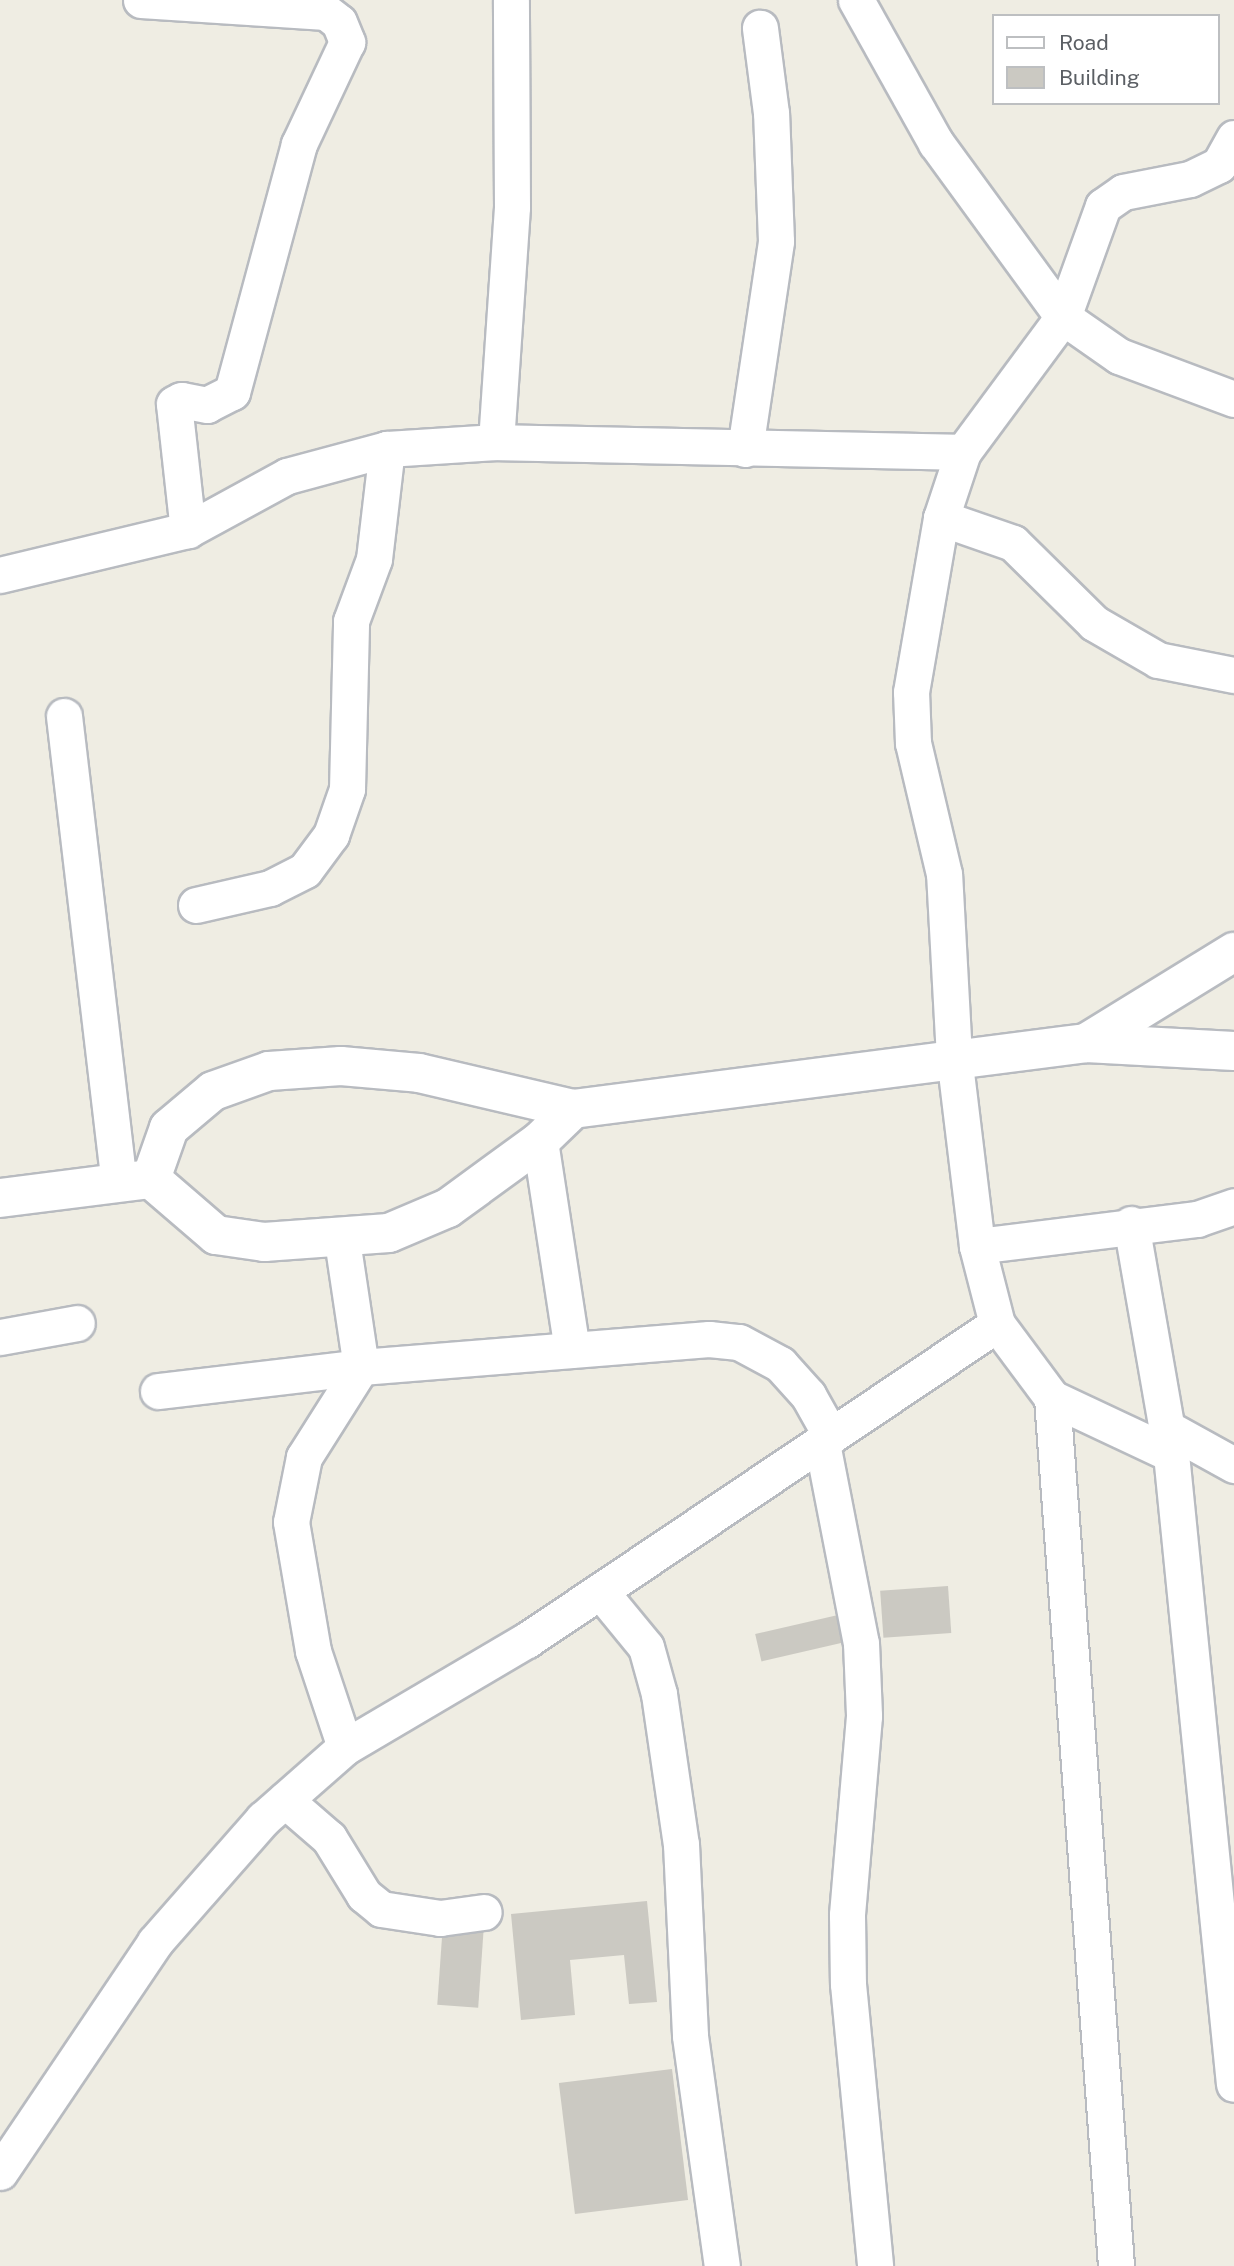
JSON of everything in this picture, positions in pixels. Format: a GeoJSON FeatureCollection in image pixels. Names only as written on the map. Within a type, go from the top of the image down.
{"type":"FeatureCollection","features":[{"type":"Feature","properties":{"kind":"street"},"geometry":{"type":"LineString","coordinates":[[141,0],[326,12],[339,22],[347,42],[299,144],[232,392],[207,405],[181,400],[174,404],[188,530]]}},
{"type":"Feature","properties":{"kind":"street"},"geometry":{"type":"LineString","coordinates":[[496,442],[512,207],[511,0]]}},
{"type":"Feature","properties":{"kind":"street"},"geometry":{"type":"LineString","coordinates":[[856,0],[936,143],[1063,317],[1119,356],[1234,399]]}},
{"type":"Feature","properties":{"kind":"street"},"geometry":{"type":"LineString","coordinates":[[745,449],[776,241],[771,113],[760,29]]}},
{"type":"Feature","properties":{"kind":"street"},"geometry":{"type":"LineString","coordinates":[[1115,2266],[1052,1398],[997,1324],[977,1246],[954,1056],[944,874],[913,743],[911,692],[941,518],[963,452],[1063,317],[1103,206],[1123,192],[1190,179],[1219,165],[1234,138]]}},
{"type":"Feature","properties":{"kind":"street"},"geometry":{"type":"LineString","coordinates":[[0,575],[188,530],[287,475],[387,449],[496,442],[963,452]]}},
{"type":"Feature","properties":{"kind":"street"},"geometry":{"type":"LineString","coordinates":[[196,905],[270,888],[305,870],[331,835],[347,789],[351,621],[374,559],[387,449]]}},
{"type":"Feature","properties":{"kind":"street"},"geometry":{"type":"LineString","coordinates":[[941,518],[1013,543],[1094,623],[1149,655],[1234,675]]}},
{"type":"Feature","properties":{"kind":"street"},"geometry":{"type":"LineString","coordinates":[[64,716],[135,1181]]}},
{"type":"Feature","properties":{"kind":"street"},"geometry":{"type":"LineString","coordinates":[[1086,1043],[1234,951]]}},
{"type":"Feature","properties":{"kind":"street"},"geometry":{"type":"LineString","coordinates":[[135,1181],[169,1128],[213,1091],[270,1071],[341,1066],[419,1073],[573,1109],[954,1056],[1086,1043],[1234,1051]]}},
{"type":"Feature","properties":{"kind":"street"},"geometry":{"type":"LineString","coordinates":[[0,1198],[135,1181],[216,1235],[264,1241],[342,1240],[389,1233],[448,1209],[540,1141],[573,1109]]}},
{"type":"Feature","properties":{"kind":"street"},"geometry":{"type":"LineString","coordinates":[[540,1141],[572,1350]]}},
{"type":"Feature","properties":{"kind":"street"},"geometry":{"type":"LineString","coordinates":[[977,1246],[1132,1224],[1197,1219],[1234,1206]]}},
{"type":"Feature","properties":{"kind":"street"},"geometry":{"type":"LineString","coordinates":[[1132,1224],[1169,1441],[1234,2084]]}},
{"type":"Feature","properties":{"kind":"street"},"geometry":{"type":"LineString","coordinates":[[342,1240],[361,1367],[304,1457],[291,1522],[313,1651],[345,1747]]}},
{"type":"Feature","properties":{"kind":"street"},"geometry":{"type":"LineString","coordinates":[[0,1336],[77,1323]]}},
{"type":"Feature","properties":{"kind":"street"},"geometry":{"type":"LineString","coordinates":[[0,2172],[155,1942],[285,1800],[345,1747],[600,1591],[997,1324]]}},
{"type":"Feature","properties":{"kind":"street"},"geometry":{"type":"LineString","coordinates":[[159,1391],[361,1367],[572,1350],[739,1342],[780,1364],[808,1395],[827,1439],[861,1643],[864,1716],[847,1915],[848,1984],[875,2266]]}},
{"type":"Feature","properties":{"kind":"street"},"geometry":{"type":"LineString","coordinates":[[1052,1398],[1234,1465]]}},
{"type":"Feature","properties":{"kind":"street"},"geometry":{"type":"LineString","coordinates":[[600,1591],[646,1647],[659,1694],[681,1844],[690,2036],[722,2266]]}},
{"type":"Feature","properties":{"kind":"street"},"geometry":{"type":"LineString","coordinates":[[285,1800],[329,1838],[364,1895],[380,1909],[440,1918],[484,1912]]}},
{"type":"Feature","properties":{"kind":"building"},"geometry":{"type":"Polygon","coordinates":[[[948,1586],[951,1633],[883,1638],[880,1591],[948,1586]]]}},
{"type":"Feature","properties":{"kind":"building"},"geometry":{"type":"Polygon","coordinates":[[[838,1615],[844,1642],[761,1661],[755,1634],[838,1615]]]}},
{"type":"Feature","properties":{"kind":"building"},"geometry":{"type":"Polygon","coordinates":[[[647,1901],[657,2002],[629,2004],[624,1955],[570,1960],[575,2015],[521,2020],[511,1914],[647,1901]]]}},
{"type":"Feature","properties":{"kind":"building"},"geometry":{"type":"Polygon","coordinates":[[[443,1923],[484,1926],[478,2008],[437,2005],[443,1923]]]}},
{"type":"Feature","properties":{"kind":"building"},"geometry":{"type":"Polygon","coordinates":[[[672,2069],[688,2200],[575,2214],[559,2083],[672,2069]]]}}]}
